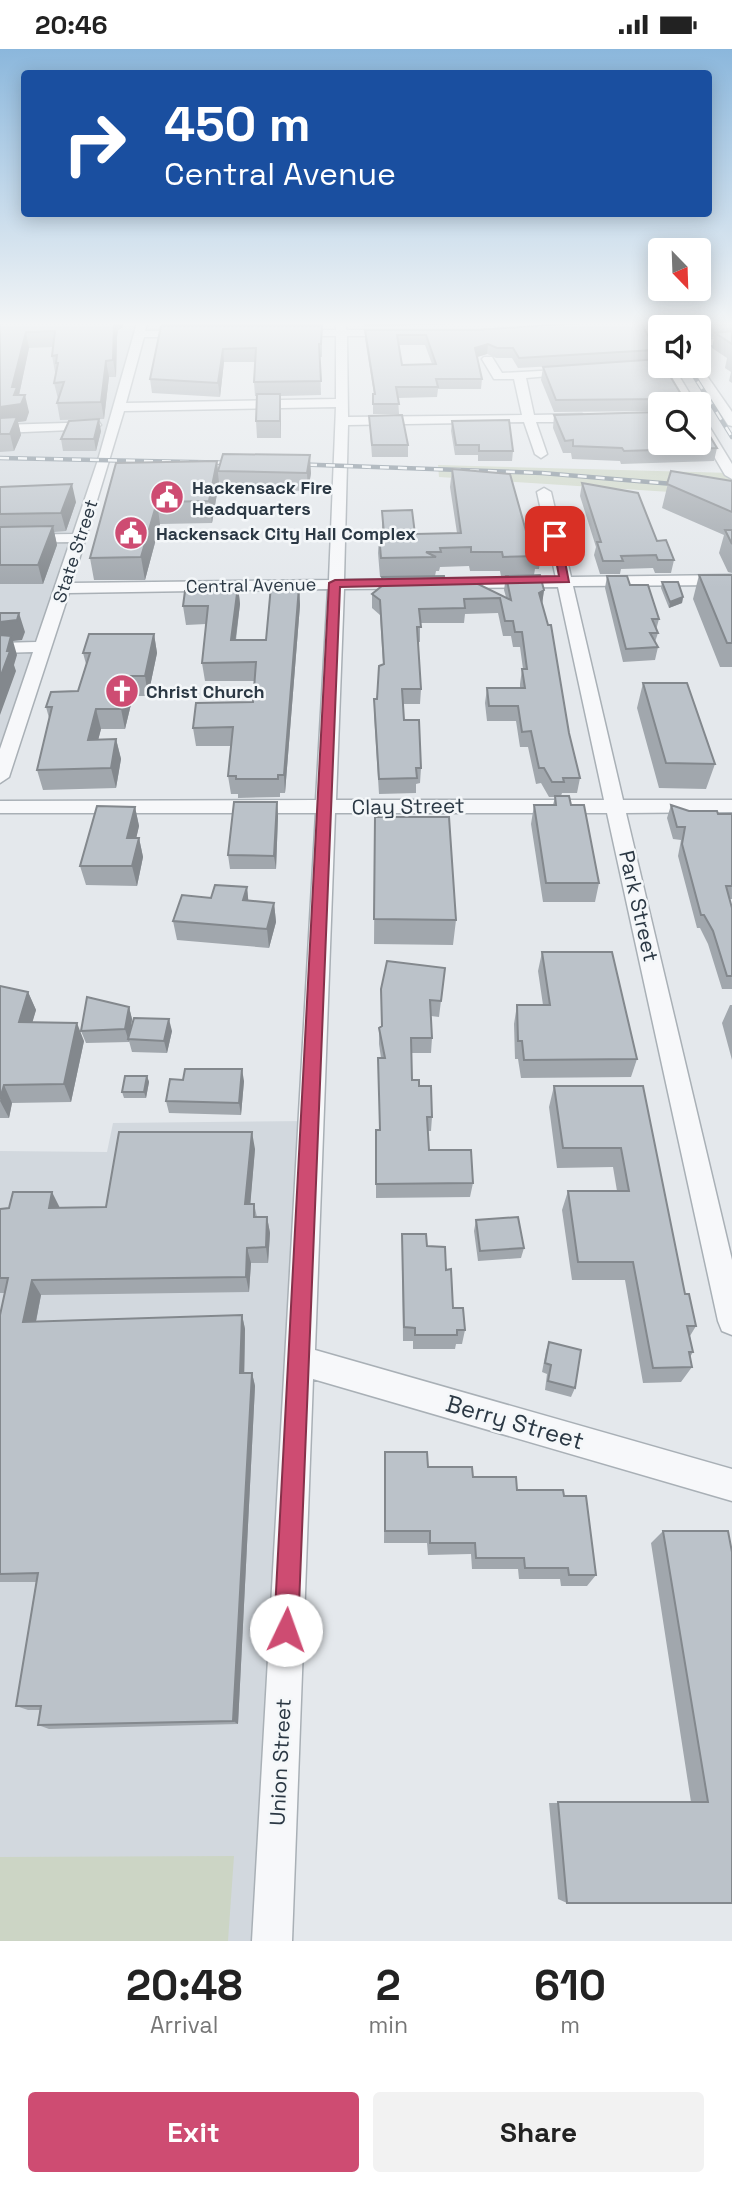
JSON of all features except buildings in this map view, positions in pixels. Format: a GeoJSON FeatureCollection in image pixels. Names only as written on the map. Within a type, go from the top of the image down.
{"type":"FeatureCollection","features":[{"type":"Feature","properties":{"kind":"street","name":"State Street"},"geometry":{"type":"LineString","coordinates":[[0,777],[80,538],[119,411]]}},
{"type":"Feature","properties":{"kind":"street"},"geometry":{"type":"LineString","coordinates":[[310,411],[529,419],[594,418]]}},
{"type":"Feature","properties":{"kind":"street"},"geometry":{"type":"LineString","coordinates":[[527,411],[541,454]]}},
{"type":"Feature","properties":{"kind":"street","name":"Union Street"},"geometry":{"type":"LineString","coordinates":[[272,1941],[342,465],[341,412]]}},
{"type":"Feature","properties":{"kind":"street"},"geometry":{"type":"LineString","coordinates":[[0,429],[115,424]]}},
{"type":"Feature","properties":{"kind":"street"},"geometry":{"type":"LineString","coordinates":[[711,440],[732,475]]}},
{"type":"Feature","properties":{"kind":"street","name":"Park Street"},"geometry":{"type":"LineString","coordinates":[[544,492],[732,1321]]}},
{"type":"Feature","properties":{"kind":"street"},"geometry":{"type":"LineString","coordinates":[[0,539],[80,538]]}},
{"type":"Feature","properties":{"kind":"street","name":"Central Avenue"},"geometry":{"type":"LineString","coordinates":[[63,588],[565,579],[732,580]]}},
{"type":"Feature","properties":{"kind":"street"},"geometry":{"type":"LineString","coordinates":[[0,648],[44,647]]}},
{"type":"Feature","properties":{"kind":"street","name":"Clay Street"},"geometry":{"type":"LineString","coordinates":[[0,807],[732,806]]}},
{"type":"Feature","properties":{"kind":"street","name":"Berry Street"},"geometry":{"type":"LineString","coordinates":[[299,1360],[732,1485]]}},
{"type":"Feature","properties":{"kind":"shaded area"},"geometry":{"type":"Polygon","coordinates":[[[0,411],[114,411],[0,777],[0,411]]]}},
{"type":"Feature","properties":{"kind":"shaded area"},"geometry":{"type":"Polygon","coordinates":[[[310,1121],[272,1941],[0,1941],[0,1151],[107,1152],[113,1123],[310,1121]]]}},
{"type":"Feature","properties":{"kind":"green space"},"geometry":{"type":"Polygon","coordinates":[[[438,465],[732,473],[732,496],[439,477],[438,465]]]}},
{"type":"Feature","properties":{"kind":"green space"},"geometry":{"type":"Polygon","coordinates":[[[234,1856],[228,1941],[0,1941],[0,1857],[234,1856]]]}},
{"type":"Feature","properties":{"kind":"railway"},"geometry":{"type":"LineString","coordinates":[[716,411],[732,437]]}},
{"type":"Feature","properties":{"kind":"railway"},"geometry":{"type":"LineString","coordinates":[[0,458],[241,463]]}},
{"type":"Feature","properties":{"kind":"railway"},"geometry":{"type":"LineString","coordinates":[[290,464],[542,473],[685,485]]}},
{"type":"Feature","properties":{"kind":"place","name":"Hackensack Fire Headquarters"},"geometry":{"type":"Point","coordinates":[167,497]}},
{"type":"Feature","properties":{"kind":"place","name":"Hackensack City Hall Complex"},"geometry":{"type":"Point","coordinates":[131,533]}},
{"type":"Feature","properties":{"kind":"place","name":"Christ Church"},"geometry":{"type":"Point","coordinates":[122,691]}},
{"type":"Feature","properties":{"kind":"route"},"geometry":{"type":"LineString","coordinates":[[286,1630],[335,583],[565,579],[555,536]]}}]}
